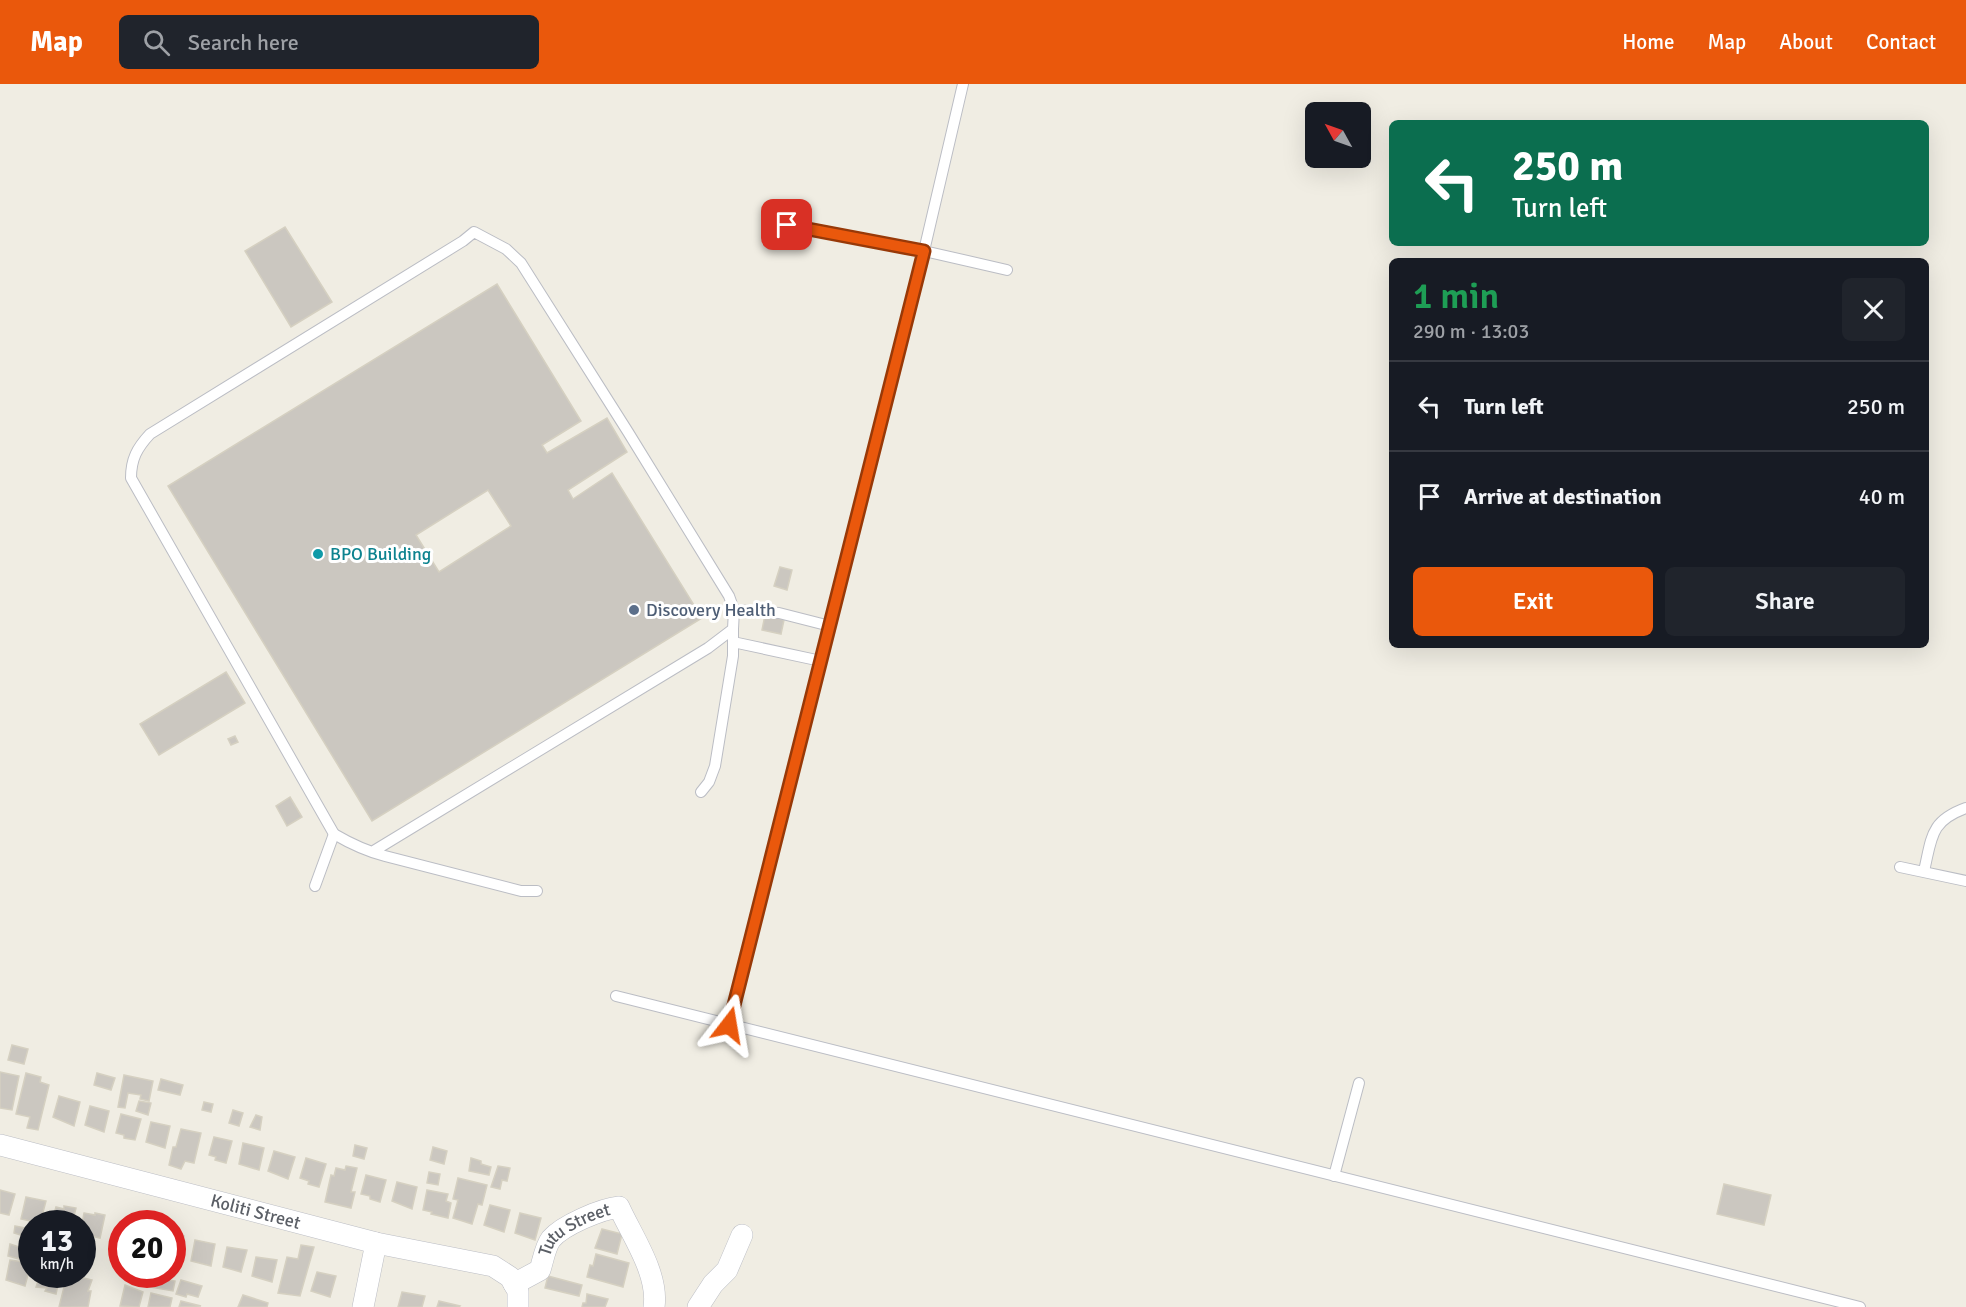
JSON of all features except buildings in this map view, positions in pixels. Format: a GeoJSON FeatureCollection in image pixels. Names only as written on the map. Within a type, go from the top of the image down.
{"type":"FeatureCollection","features":[{"type":"Feature","properties":{"kind":"street","name":"Koliti Street"},"geometry":{"type":"LineString","coordinates":[[0,1145],[376,1243],[493,1266],[512,1280]]}},
{"type":"Feature","properties":{"kind":"street","name":"Tutu Street"},"geometry":{"type":"LineString","coordinates":[[512,1280],[540,1270],[549,1241],[557,1233],[608,1208],[619,1207],[654,1286],[654,1307]]}},
{"type":"Feature","properties":{"kind":"street"},"geometry":{"type":"LineString","coordinates":[[698,1307],[713,1284],[727,1269],[742,1235]]}},
{"type":"Feature","properties":{"kind":"street"},"geometry":{"type":"LineString","coordinates":[[363,1307],[376,1243]]}},
{"type":"Feature","properties":{"kind":"street"},"geometry":{"type":"LineString","coordinates":[[512,1280],[518,1291],[518,1307]]}},
{"type":"Feature","properties":{"kind":"lane"},"geometry":{"type":"LineString","coordinates":[[729,1025],[924,251],[963,84]]}},
{"type":"Feature","properties":{"kind":"lane"},"geometry":{"type":"LineString","coordinates":[[787,225],[924,251],[1007,270]]}},
{"type":"Feature","properties":{"kind":"lane"},"geometry":{"type":"LineString","coordinates":[[537,891],[520,891],[372,852],[334,834],[131,478],[131,465],[138,447],[150,434],[463,241],[474,232],[506,249],[521,263],[729,596],[734,610],[733,642],[715,766],[709,782],[701,792]]}},
{"type":"Feature","properties":{"kind":"lane"},"geometry":{"type":"LineString","coordinates":[[734,610],[779,614],[830,626]]}},
{"type":"Feature","properties":{"kind":"lane"},"geometry":{"type":"LineString","coordinates":[[372,852],[708,648],[733,629]]}},
{"type":"Feature","properties":{"kind":"lane"},"geometry":{"type":"LineString","coordinates":[[733,642],[821,661]]}},
{"type":"Feature","properties":{"kind":"lane"},"geometry":{"type":"LineString","coordinates":[[1924,871],[1934,831],[1947,815],[1966,808]]}},
{"type":"Feature","properties":{"kind":"lane"},"geometry":{"type":"LineString","coordinates":[[315,886],[334,834]]}},
{"type":"Feature","properties":{"kind":"lane"},"geometry":{"type":"LineString","coordinates":[[1900,867],[1966,881]]}},
{"type":"Feature","properties":{"kind":"lane"},"geometry":{"type":"LineString","coordinates":[[616,996],[1860,1307]]}},
{"type":"Feature","properties":{"kind":"lane"},"geometry":{"type":"LineString","coordinates":[[1334,1176],[1359,1083]]}},
{"type":"Feature","properties":{"kind":"place","name":"BPO Building"},"geometry":{"type":"Point","coordinates":[318,554]}},
{"type":"Feature","properties":{"kind":"place","name":"Discovery Health"},"geometry":{"type":"Point","coordinates":[634,610]}},
{"type":"Feature","properties":{"kind":"route"},"geometry":{"type":"LineString","coordinates":[[729,1025],[924,251],[787,225]]}}]}
